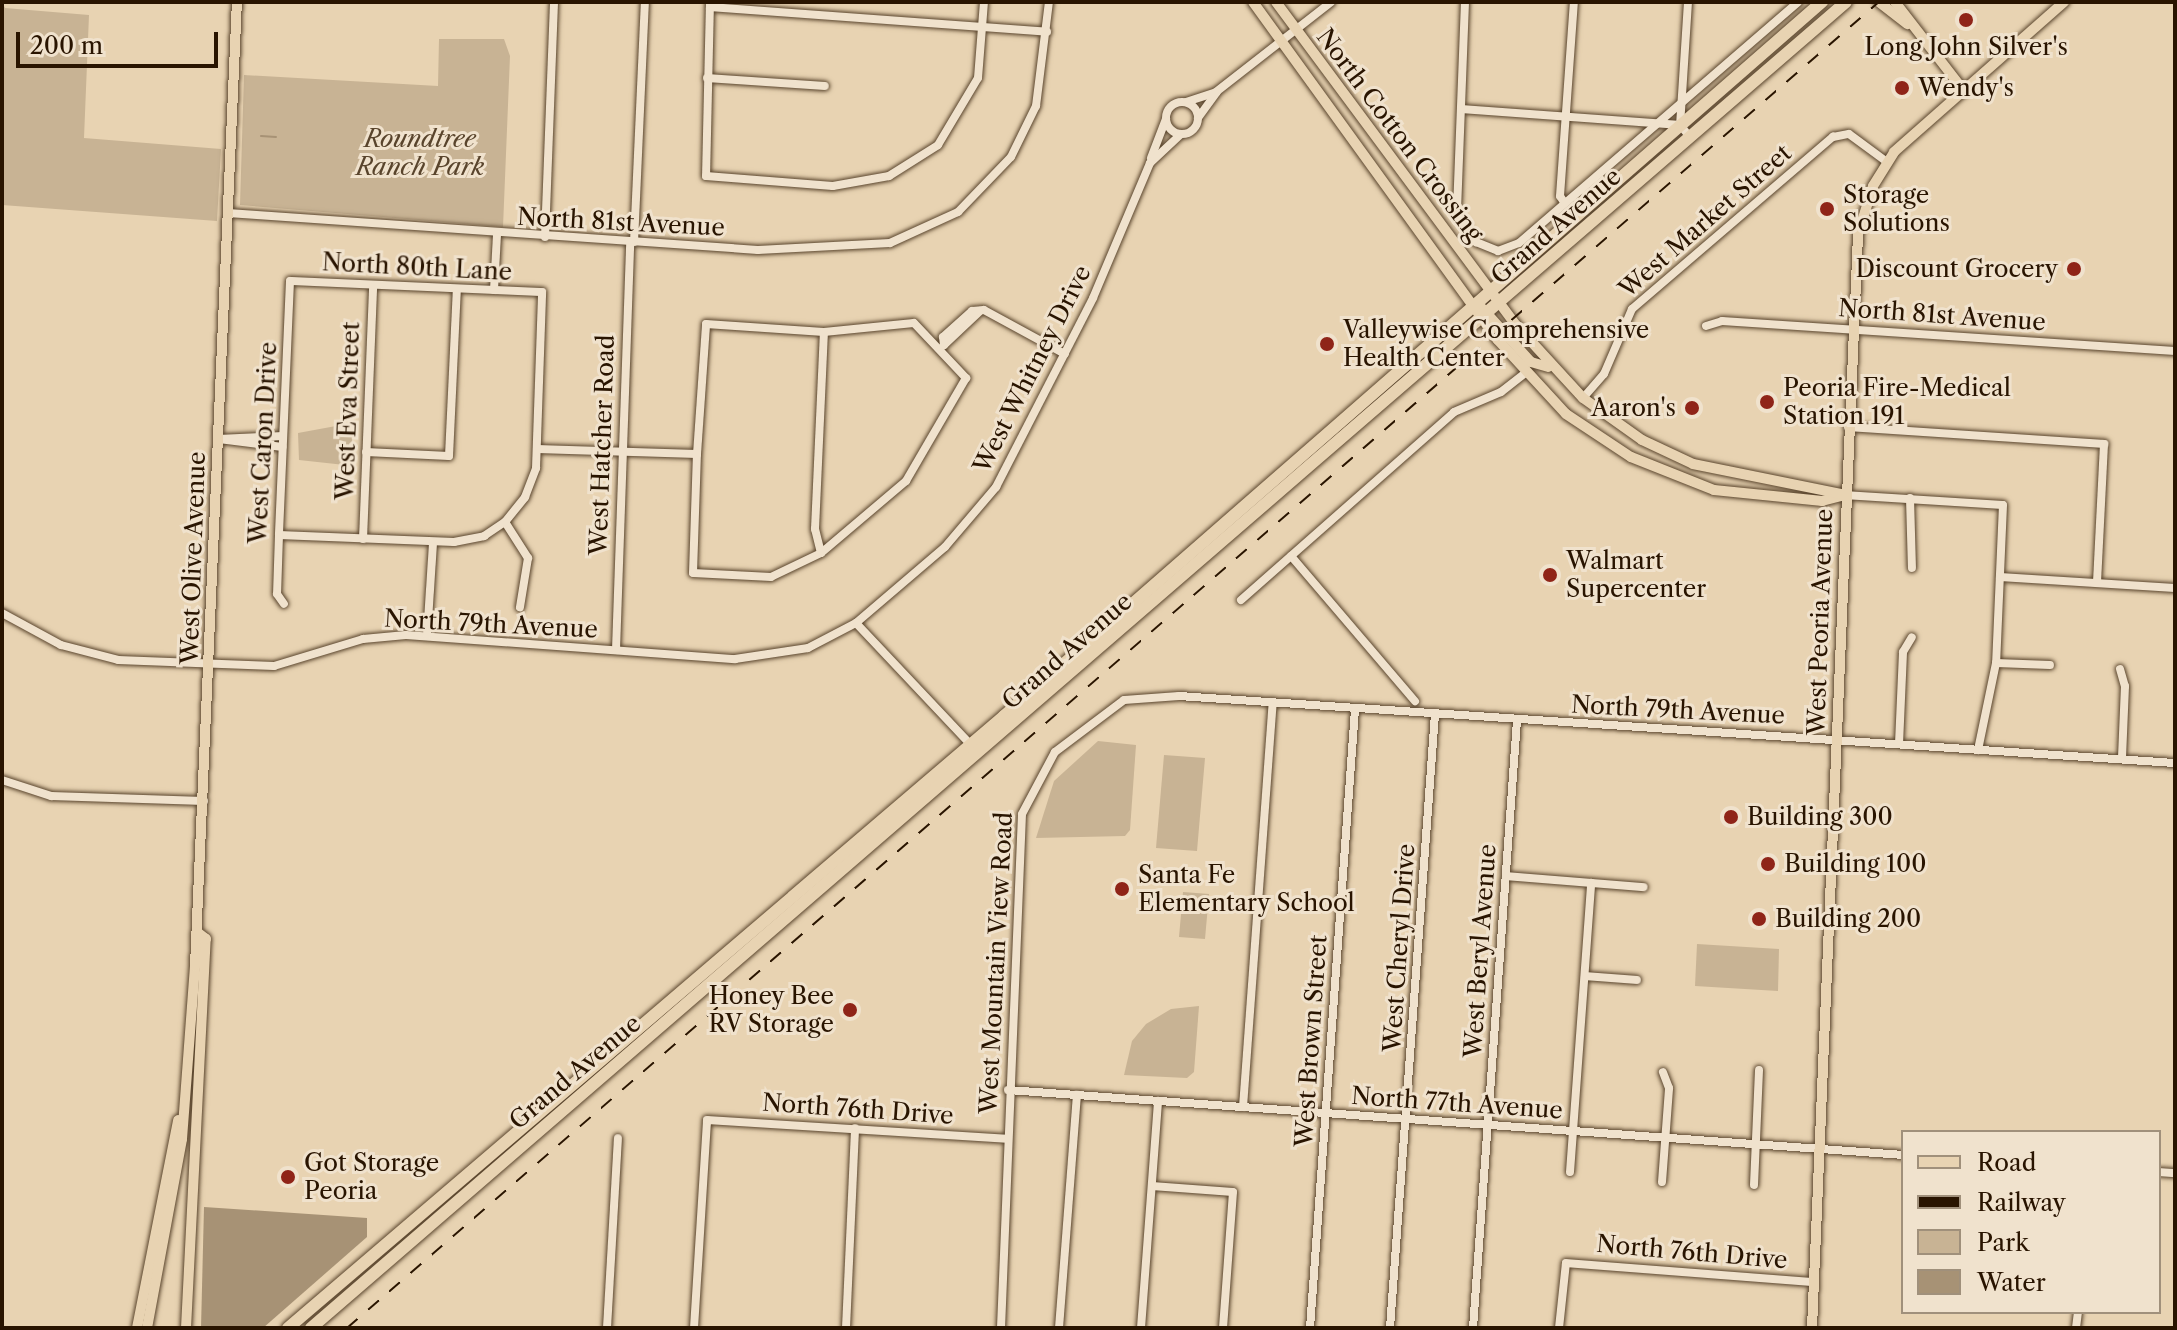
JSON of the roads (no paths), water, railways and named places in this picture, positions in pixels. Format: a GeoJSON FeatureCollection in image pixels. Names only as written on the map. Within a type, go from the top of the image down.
{"type":"FeatureCollection","features":[{"type":"Feature","properties":{"kind":"highway","name":"Grand Avenue"},"geometry":{"type":"LineString","coordinates":[[288,1328],[970,744],[1471,303],[1822,2]]}},
{"type":"Feature","properties":{"kind":"highway","name":"Grand Avenue"},"geometry":{"type":"LineString","coordinates":[[311,1328],[1846,2]]}},
{"type":"Feature","properties":{"kind":"highway"},"geometry":{"type":"LineString","coordinates":[[620,1043],[629,1055]]}},
{"type":"Feature","properties":{"kind":"main road","name":"West Olive Avenue"},"geometry":{"type":"LineString","coordinates":[[200,966],[206,939],[197,932],[237,2]]}},
{"type":"Feature","properties":{"kind":"main road","name":"North Cotton Crossing"},"geometry":{"type":"LineString","coordinates":[[1253,2],[1471,303],[1491,311],[1583,398],[1642,440],[1707,469],[1844,495]]}},
{"type":"Feature","properties":{"kind":"main road","name":"North Cotton Crossing"},"geometry":{"type":"LineString","coordinates":[[1276,2],[1490,288],[1491,311],[1525,373],[1576,422],[1631,457],[1728,492],[1822,501],[1844,495]]}},
{"type":"Feature","properties":{"kind":"main road"},"geometry":{"type":"LineString","coordinates":[[1879,2],[1907,24],[1964,91]]}},
{"type":"Feature","properties":{"kind":"main road"},"geometry":{"type":"LineString","coordinates":[[1895,2],[1907,24]]}},
{"type":"Feature","properties":{"kind":"main road","name":"West Peoria Avenue"},"geometry":{"type":"LineString","coordinates":[[1812,1328],[1844,495],[1858,234],[1887,162],[2064,2]]}},
{"type":"Feature","properties":{"kind":"main road"},"geometry":{"type":"LineString","coordinates":[[1631,457],[1642,440]]}},
{"type":"Feature","properties":{"kind":"main road"},"geometry":{"type":"LineString","coordinates":[[147,1328],[169,1222],[200,966]]}},
{"type":"Feature","properties":{"kind":"main road"},"geometry":{"type":"LineString","coordinates":[[186,1328],[200,966]]}},
{"type":"Feature","properties":{"kind":"main road"},"geometry":{"type":"LineString","coordinates":[[137,1328],[181,1115]]}},
{"type":"Feature","properties":{"kind":"street"},"geometry":{"type":"LineString","coordinates":[[545,237],[554,2]]}},
{"type":"Feature","properties":{"kind":"street","name":"West Hatcher Road"},"geometry":{"type":"LineString","coordinates":[[616,650],[622,452],[645,2]]}},
{"type":"Feature","properties":{"kind":"street"},"geometry":{"type":"LineString","coordinates":[[984,2],[982,28],[978,78],[950,131],[914,163],[853,186],[706,176],[710,5],[982,28],[1047,32],[1049,2]]}},
{"type":"Feature","properties":{"kind":"street","name":"West Whitney Drive"},"geometry":{"type":"LineString","coordinates":[[1150,163],[1181,134],[1194,128],[1216,92],[1331,2]]}},
{"type":"Feature","properties":{"kind":"street"},"geometry":{"type":"LineString","coordinates":[[1465,2],[1457,214],[1480,246],[1503,251],[1680,105],[1798,2]]}},
{"type":"Feature","properties":{"kind":"street"},"geometry":{"type":"LineString","coordinates":[[1564,202],[1574,2]]}},
{"type":"Feature","properties":{"kind":"street"},"geometry":{"type":"LineString","coordinates":[[1688,2],[1680,125],[1690,137]]}},
{"type":"Feature","properties":{"kind":"street","name":"North 81st Avenue"},"geometry":{"type":"LineString","coordinates":[[228,213],[758,250],[872,248],[940,223],[992,180],[1020,143],[1036,106],[1047,32]]}},
{"type":"Feature","properties":{"kind":"street"},"geometry":{"type":"LineString","coordinates":[[707,78],[825,86]]}},
{"type":"Feature","properties":{"kind":"street","name":"West Whitney Drive"},"geometry":{"type":"LineString","coordinates":[[799,651],[856,623],[979,510],[1008,467],[1065,354],[1150,163],[1171,105],[1216,92]]}},
{"type":"Feature","properties":{"kind":"street"},"geometry":{"type":"LineString","coordinates":[[1186,102],[1198,118]]}},
{"type":"Feature","properties":{"kind":"street"},"geometry":{"type":"LineString","coordinates":[[1461,109],[1680,125]]}},
{"type":"Feature","properties":{"kind":"street"},"geometry":{"type":"LineString","coordinates":[[1166,119],[1181,134]]}},
{"type":"Feature","properties":{"kind":"street","name":"West Market Street"},"geometry":{"type":"LineString","coordinates":[[1583,398],[1604,374],[1632,309],[1833,137],[1849,134],[1887,162]]}},
{"type":"Feature","properties":{"kind":"street"},"geometry":{"type":"LineString","coordinates":[[494,290],[497,234]]}},
{"type":"Feature","properties":{"kind":"street","name":"North 80th Lane"},"geometry":{"type":"LineString","coordinates":[[290,281],[542,292],[537,449]]}},
{"type":"Feature","properties":{"kind":"street","name":"West Caron Drive"},"geometry":{"type":"LineString","coordinates":[[284,604],[277,594],[290,281]]}},
{"type":"Feature","properties":{"kind":"street","name":"West Eva Street"},"geometry":{"type":"LineString","coordinates":[[363,539],[373,285]]}},
{"type":"Feature","properties":{"kind":"street"},"geometry":{"type":"LineString","coordinates":[[366,452],[449,456],[457,289]]}},
{"type":"Feature","properties":{"kind":"street"},"geometry":{"type":"LineString","coordinates":[[942,347],[959,322],[980,311],[1065,354]]}},
{"type":"Feature","properties":{"kind":"street","name":"North 81st Avenue"},"geometry":{"type":"LineString","coordinates":[[1706,326],[1722,321],[2175,351]]}},
{"type":"Feature","properties":{"kind":"street"},"geometry":{"type":"LineString","coordinates":[[914,323],[942,347],[966,378],[935,442],[906,481],[821,553],[771,577],[693,573],[706,324],[824,332],[914,323]]}},
{"type":"Feature","properties":{"kind":"street"},"geometry":{"type":"LineString","coordinates":[[821,553],[815,529],[824,332]]}},
{"type":"Feature","properties":{"kind":"street"},"geometry":{"type":"LineString","coordinates":[[1241,600],[1454,412],[1501,392],[1525,373]]}},
{"type":"Feature","properties":{"kind":"street"},"geometry":{"type":"LineString","coordinates":[[1848,427],[2104,444],[2097,583]]}},
{"type":"Feature","properties":{"kind":"street"},"geometry":{"type":"LineString","coordinates":[[218,439],[283,436]]}},
{"type":"Feature","properties":{"kind":"street"},"geometry":{"type":"LineString","coordinates":[[218,439],[283,447]]}},
{"type":"Feature","properties":{"kind":"street"},"geometry":{"type":"LineString","coordinates":[[279,535],[433,542],[477,538],[505,522],[531,485],[537,449],[697,454]]}},
{"type":"Feature","properties":{"kind":"street"},"geometry":{"type":"LineString","coordinates":[[1844,495],[2003,505],[1996,663],[1978,750]]}},
{"type":"Feature","properties":{"kind":"street"},"geometry":{"type":"LineString","coordinates":[[1910,498],[1912,568]]}},
{"type":"Feature","properties":{"kind":"street"},"geometry":{"type":"LineString","coordinates":[[505,522],[528,558],[520,607]]}},
{"type":"Feature","properties":{"kind":"street"},"geometry":{"type":"LineString","coordinates":[[427,636],[433,542]]}},
{"type":"Feature","properties":{"kind":"street"},"geometry":{"type":"LineString","coordinates":[[1291,556],[1415,701]]}},
{"type":"Feature","properties":{"kind":"street"},"geometry":{"type":"LineString","coordinates":[[2000,577],[2175,588]]}},
{"type":"Feature","properties":{"kind":"street","name":"North 79th Avenue"},"geometry":{"type":"LineString","coordinates":[[2,613],[87,655],[209,664],[274,666],[363,639],[427,636],[735,659],[799,651]]}},
{"type":"Feature","properties":{"kind":"street"},"geometry":{"type":"LineString","coordinates":[[856,623],[970,744]]}},
{"type":"Feature","properties":{"kind":"street"},"geometry":{"type":"LineString","coordinates":[[1899,744],[1903,652],[1912,637]]}},
{"type":"Feature","properties":{"kind":"street"},"geometry":{"type":"LineString","coordinates":[[1996,663],[2050,665]]}},
{"type":"Feature","properties":{"kind":"street"},"geometry":{"type":"LineString","coordinates":[[2120,669],[2122,759]]}},
{"type":"Feature","properties":{"kind":"street","name":"West Mountain View Road"},"geometry":{"type":"LineString","coordinates":[[1001,1328],[1019,834],[1029,792],[1055,752],[1112,706],[1136,696],[1179,696]]}},
{"type":"Feature","properties":{"kind":"street","name":"North 79th Avenue"},"geometry":{"type":"LineString","coordinates":[[1179,696],[2175,763]]}},
{"type":"Feature","properties":{"kind":"street"},"geometry":{"type":"LineString","coordinates":[[1243,1107],[1273,702]]}},
{"type":"Feature","properties":{"kind":"street","name":"West Brown Street"},"geometry":{"type":"LineString","coordinates":[[1310,1328],[1355,709]]}},
{"type":"Feature","properties":{"kind":"street","name":"West Cheryl Drive"},"geometry":{"type":"LineString","coordinates":[[1390,1328],[1435,714]]}},
{"type":"Feature","properties":{"kind":"street","name":"West Beryl Avenue"},"geometry":{"type":"LineString","coordinates":[[1473,1328],[1517,720]]}},
{"type":"Feature","properties":{"kind":"street"},"geometry":{"type":"LineString","coordinates":[[2,780],[51,796],[204,801]]}},
{"type":"Feature","properties":{"kind":"street"},"geometry":{"type":"LineString","coordinates":[[1506,876],[1644,887]]}},
{"type":"Feature","properties":{"kind":"street"},"geometry":{"type":"LineString","coordinates":[[1570,1172],[1591,883]]}},
{"type":"Feature","properties":{"kind":"street"},"geometry":{"type":"LineString","coordinates":[[1585,976],[1637,980]]}},
{"type":"Feature","properties":{"kind":"street"},"geometry":{"type":"LineString","coordinates":[[1754,1185],[1759,1070]]}},
{"type":"Feature","properties":{"kind":"street"},"geometry":{"type":"LineString","coordinates":[[1662,1182],[1665,1138],[1663,1072]]}},
{"type":"Feature","properties":{"kind":"street","name":"North 77th Avenue"},"geometry":{"type":"LineString","coordinates":[[1008,1090],[1901,1155]]}},
{"type":"Feature","properties":{"kind":"street"},"geometry":{"type":"LineString","coordinates":[[1059,1328],[1077,1095]]}},
{"type":"Feature","properties":{"kind":"street"},"geometry":{"type":"LineString","coordinates":[[1141,1328],[1158,1101]]}},
{"type":"Feature","properties":{"kind":"street","name":"North 76th Drive"},"geometry":{"type":"LineString","coordinates":[[694,1328],[707,1120],[1006,1139]]}},
{"type":"Feature","properties":{"kind":"street"},"geometry":{"type":"LineString","coordinates":[[846,1328],[855,1128]]}},
{"type":"Feature","properties":{"kind":"street"},"geometry":{"type":"LineString","coordinates":[[607,1328],[618,1138]]}},
{"type":"Feature","properties":{"kind":"street"},"geometry":{"type":"LineString","coordinates":[[1152,1186],[1233,1192],[1223,1328]]}},
{"type":"Feature","properties":{"kind":"street","name":"North 76th Drive"},"geometry":{"type":"LineString","coordinates":[[1559,1328],[1566,1263],[1814,1282]]}},
{"type":"Feature","properties":{"kind":"water"},"geometry":{"type":"Polygon","coordinates":[[[204,1207],[367,1218],[367,1237],[263,1328],[201,1328],[204,1207]]]}},
{"type":"Feature","properties":{"kind":"waterway"},"geometry":{"type":"LineString","coordinates":[[261,136],[276,137]]}},
{"type":"Feature","properties":{"kind":"railway"},"geometry":{"type":"LineString","coordinates":[[347,1328],[1879,2]]}},
{"type":"Feature","properties":{"kind":"place","name":"Long John Silver's"},"geometry":{"type":"Point","coordinates":[1966,20]}},
{"type":"Feature","properties":{"kind":"place","name":"Wendy's"},"geometry":{"type":"Point","coordinates":[1902,88]}},
{"type":"Feature","properties":{"kind":"place","name":"Storage Solutions"},"geometry":{"type":"Point","coordinates":[1827,209]}},
{"type":"Feature","properties":{"kind":"place","name":"Discount Grocery"},"geometry":{"type":"Point","coordinates":[2074,269]}},
{"type":"Feature","properties":{"kind":"place","name":"Valleywise Comprehensive Health Center"},"geometry":{"type":"Point","coordinates":[1327,344]}},
{"type":"Feature","properties":{"kind":"place","name":"Peoria Fire-Medical Station 191"},"geometry":{"type":"Point","coordinates":[1767,402]}},
{"type":"Feature","properties":{"kind":"place","name":"Aaron's"},"geometry":{"type":"Point","coordinates":[1692,408]}},
{"type":"Feature","properties":{"kind":"place","name":"Walmart Supercenter"},"geometry":{"type":"Point","coordinates":[1550,575]}},
{"type":"Feature","properties":{"kind":"place","name":"Building 300"},"geometry":{"type":"Point","coordinates":[1731,817]}},
{"type":"Feature","properties":{"kind":"place","name":"Building 100"},"geometry":{"type":"Point","coordinates":[1768,864]}},
{"type":"Feature","properties":{"kind":"place","name":"Santa Fe Elementary School"},"geometry":{"type":"Point","coordinates":[1122,889]}},
{"type":"Feature","properties":{"kind":"place","name":"Building 200"},"geometry":{"type":"Point","coordinates":[1759,919]}},
{"type":"Feature","properties":{"kind":"place","name":"Honey Bee RV Storage"},"geometry":{"type":"Point","coordinates":[850,1010]}},
{"type":"Feature","properties":{"kind":"place","name":"Got Storage Peoria"},"geometry":{"type":"Point","coordinates":[288,1177]}},
{"type":"Feature","properties":{"kind":"park label","name":"Roundtree Ranch Park"},"geometry":{"type":"Point","coordinates":[420,153]}}]}
